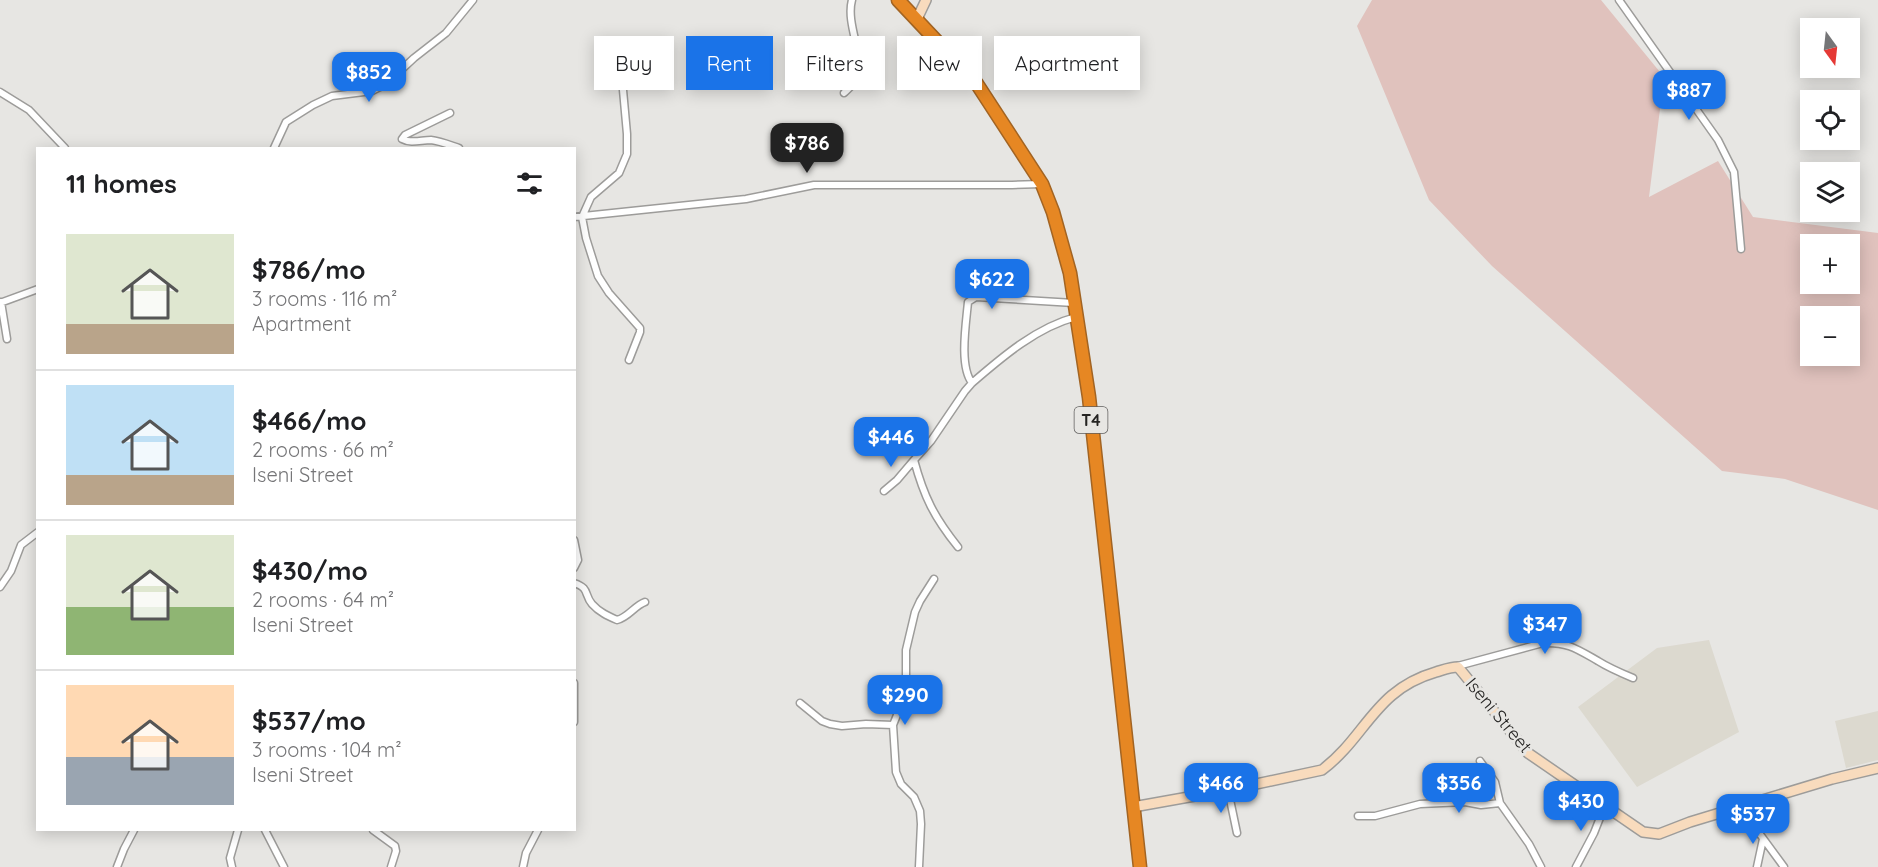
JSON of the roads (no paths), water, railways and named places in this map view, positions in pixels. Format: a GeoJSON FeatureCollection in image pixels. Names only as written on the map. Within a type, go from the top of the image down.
{"type":"FeatureCollection","features":[{"type":"Feature","properties":{"kind":"highway","name":"T4"},"geometry":{"type":"LineString","coordinates":[[898,0],[977,84],[1042,184],[1053,212],[1070,273],[1089,397],[1140,867]]}},
{"type":"Feature","properties":{"kind":"street"},"geometry":{"type":"LineString","coordinates":[[274,147],[286,122],[313,105],[332,96],[372,91],[386,84],[446,33],[472,0]]}},
{"type":"Feature","properties":{"kind":"street"},"geometry":{"type":"LineString","coordinates":[[844,93],[860,71],[850,22],[849,10],[852,0]]}},
{"type":"Feature","properties":{"kind":"street"},"geometry":{"type":"LineString","coordinates":[[917,19],[926,0]]}},
{"type":"Feature","properties":{"kind":"street"},"geometry":{"type":"LineString","coordinates":[[1618,0],[1718,140],[1734,172],[1741,249]]}},
{"type":"Feature","properties":{"kind":"street"},"geometry":{"type":"LineString","coordinates":[[623,90],[627,154],[619,173],[591,197],[582,217],[598,276],[609,293],[640,328],[629,360]]}},
{"type":"Feature","properties":{"kind":"street"},"geometry":{"type":"LineString","coordinates":[[0,92],[28,110],[64,147]]}},
{"type":"Feature","properties":{"kind":"street"},"geometry":{"type":"LineString","coordinates":[[450,113],[405,135],[402,139],[409,142],[441,142],[456,147]]}},
{"type":"Feature","properties":{"kind":"street"},"geometry":{"type":"LineString","coordinates":[[576,218],[746,198],[814,184],[1042,184]]}},
{"type":"Feature","properties":{"kind":"street"},"geometry":{"type":"LineString","coordinates":[[7,339],[1,303],[36,290]]}},
{"type":"Feature","properties":{"kind":"street"},"geometry":{"type":"LineString","coordinates":[[972,383],[966,374],[964,363],[968,302],[971,298],[1074,303]]}},
{"type":"Feature","properties":{"kind":"street"},"geometry":{"type":"LineString","coordinates":[[884,491],[897,480],[931,441],[972,383],[1026,341],[1064,320],[1076,317]]}},
{"type":"Feature","properties":{"kind":"street"},"geometry":{"type":"LineString","coordinates":[[914,460],[931,510],[958,547]]}},
{"type":"Feature","properties":{"kind":"street"},"geometry":{"type":"LineString","coordinates":[[0,587],[11,571],[21,545],[36,534]]}},
{"type":"Feature","properties":{"kind":"street"},"geometry":{"type":"LineString","coordinates":[[919,867],[920,811],[914,797],[901,784],[896,772],[893,725],[903,700],[906,684],[906,650],[915,612],[934,579]]}},
{"type":"Feature","properties":{"kind":"street"},"geometry":{"type":"LineString","coordinates":[[576,584],[585,589],[592,604],[617,620],[627,616],[638,605],[645,602]]}},
{"type":"Feature","properties":{"kind":"street"},"geometry":{"type":"LineString","coordinates":[[1453,667],[1543,643],[1558,643],[1575,647],[1633,678]]}},
{"type":"Feature","properties":{"kind":"street","name":"Iseni Street"},"geometry":{"type":"LineString","coordinates":[[1133,807],[1322,770],[1333,762],[1366,721],[1393,693],[1426,675],[1453,667],[1458,667],[1528,753],[1643,832],[1651,834],[1659,834],[1689,822],[1832,779],[1878,768]]}},
{"type":"Feature","properties":{"kind":"street"},"geometry":{"type":"LineString","coordinates":[[800,703],[822,722],[830,724],[842,726],[893,725]]}},
{"type":"Feature","properties":{"kind":"street"},"geometry":{"type":"LineString","coordinates":[[1480,761],[1498,788],[1500,803],[1529,844],[1540,867]]}},
{"type":"Feature","properties":{"kind":"street"},"geometry":{"type":"LineString","coordinates":[[1228,790],[1237,833]]}},
{"type":"Feature","properties":{"kind":"street"},"geometry":{"type":"LineString","coordinates":[[1358,816],[1375,816],[1420,804],[1500,803]]}},
{"type":"Feature","properties":{"kind":"street"},"geometry":{"type":"LineString","coordinates":[[1576,867],[1594,833],[1605,805]]}},
{"type":"Feature","properties":{"kind":"street"},"geometry":{"type":"LineString","coordinates":[[1740,807],[1784,867]]}},
{"type":"Feature","properties":{"kind":"street"},"geometry":{"type":"LineString","coordinates":[[117,867],[134,831]]}},
{"type":"Feature","properties":{"kind":"street"},"geometry":{"type":"LineString","coordinates":[[232,867],[230,858],[238,831]]}},
{"type":"Feature","properties":{"kind":"street"},"geometry":{"type":"LineString","coordinates":[[266,831],[284,867]]}},
{"type":"Feature","properties":{"kind":"street"},"geometry":{"type":"LineString","coordinates":[[374,831],[394,844],[396,849],[391,867]]}},
{"type":"Feature","properties":{"kind":"street"},"geometry":{"type":"LineString","coordinates":[[385,831],[385,839]]}},
{"type":"Feature","properties":{"kind":"street"},"geometry":{"type":"LineString","coordinates":[[523,867],[526,852],[537,831]]}},
{"type":"Feature","properties":{"kind":"street"},"geometry":{"type":"LineString","coordinates":[[1757,867],[1763,839]]}}]}
